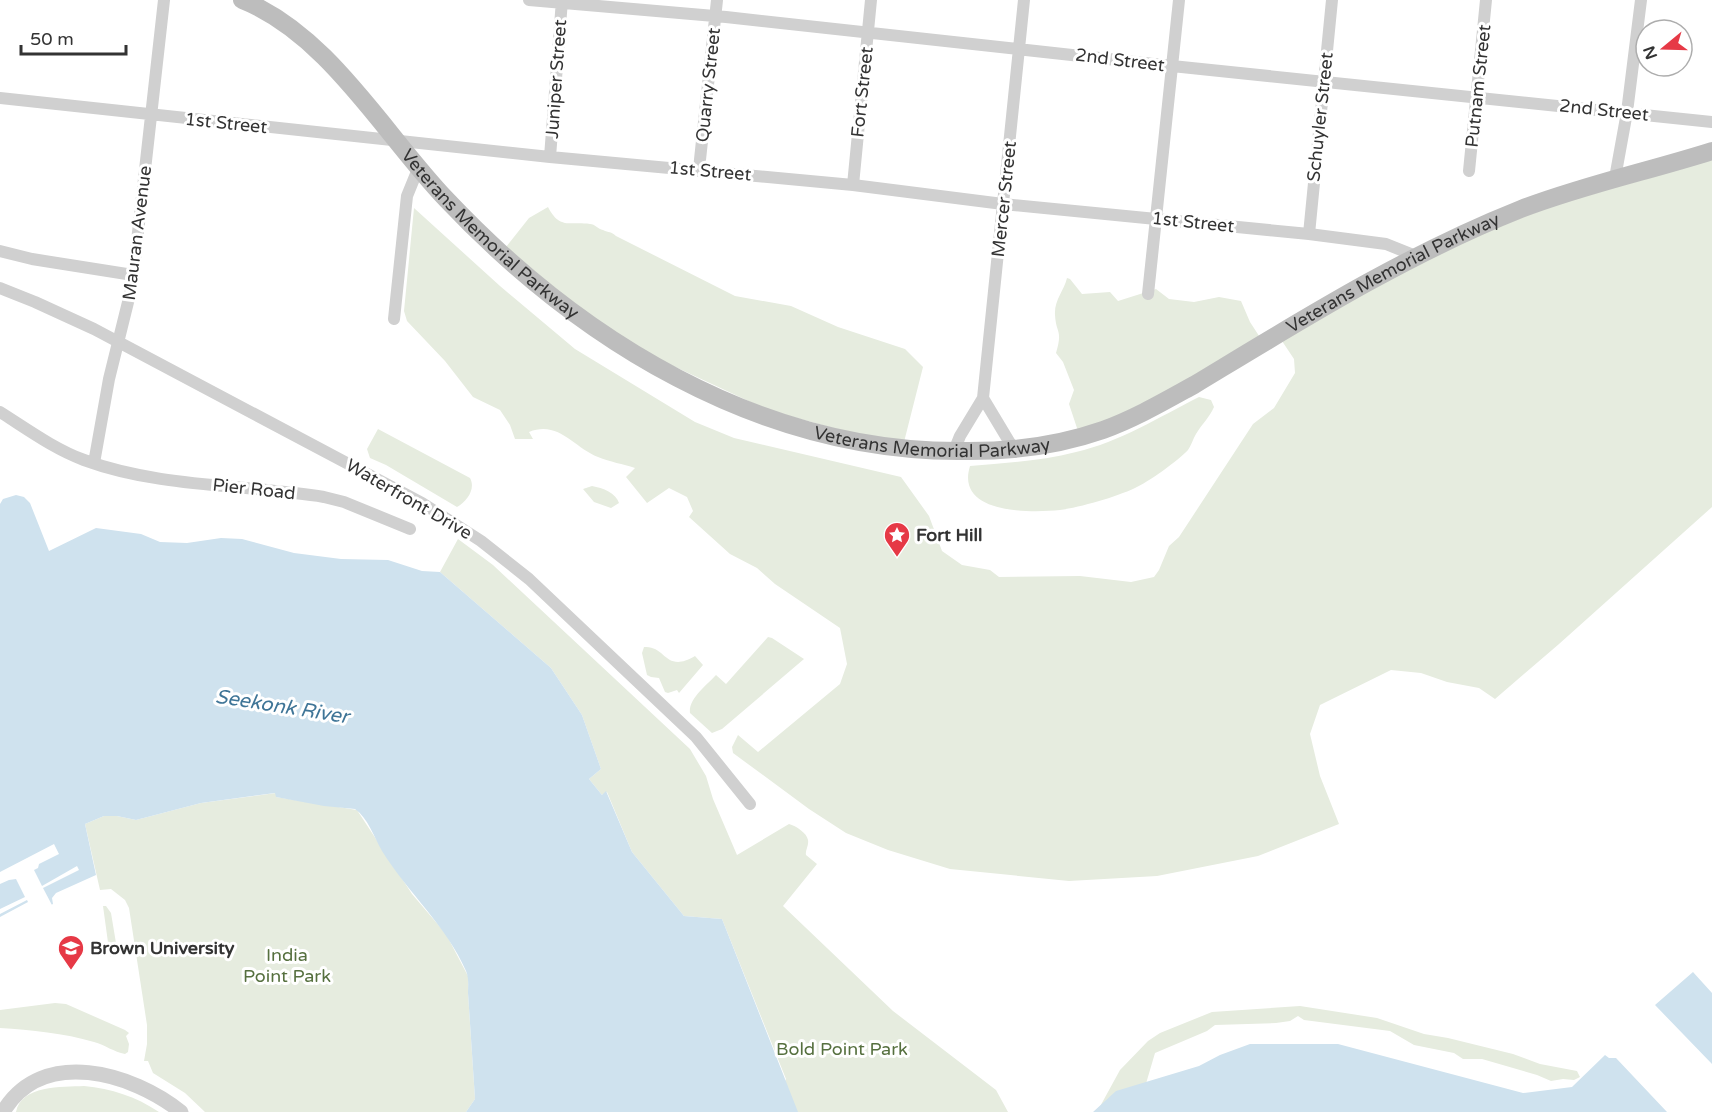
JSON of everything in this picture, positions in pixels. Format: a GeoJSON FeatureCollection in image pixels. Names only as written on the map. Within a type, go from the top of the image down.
{"type":"FeatureCollection","features":[{"type":"Feature","properties":{"kind":"main road","name":"Veterans Memorial Parkway"},"geometry":{"type":"LineString","coordinates":[[242,0],[290,27],[311,44],[333,66],[418,169],[483,237],[526,276],[616,344],[669,375],[723,400],[783,423],[860,443],[919,451],[982,451],[1013,448],[1056,442],[1103,430],[1158,404],[1226,367],[1378,275],[1416,256],[1522,209],[1615,178],[1652,170],[1712,151]]}},
{"type":"Feature","properties":{"kind":"street","name":"Mauran Avenue"},"geometry":{"type":"LineString","coordinates":[[94,463],[109,379],[133,275],[164,0]]}},
{"type":"Feature","properties":{"kind":"street","name":"2nd Street"},"geometry":{"type":"LineString","coordinates":[[529,0],[868,32],[1712,122]]}},
{"type":"Feature","properties":{"kind":"street","name":"Quarry Street"},"geometry":{"type":"LineString","coordinates":[[699,170],[717,0]]}},
{"type":"Feature","properties":{"kind":"street","name":"Fort Street"},"geometry":{"type":"LineString","coordinates":[[853,185],[871,0]]}},
{"type":"Feature","properties":{"kind":"street","name":"Mercer Street"},"geometry":{"type":"LineString","coordinates":[[954,451],[960,435],[982,398],[1024,0]]}},
{"type":"Feature","properties":{"kind":"street"},"geometry":{"type":"LineString","coordinates":[[1148,294],[1179,0]]}},
{"type":"Feature","properties":{"kind":"street","name":"Schuyler Street"},"geometry":{"type":"LineString","coordinates":[[1309,234],[1332,0]]}},
{"type":"Feature","properties":{"kind":"street","name":"Putnam Street"},"geometry":{"type":"LineString","coordinates":[[1469,171],[1486,0]]}},
{"type":"Feature","properties":{"kind":"street"},"geometry":{"type":"LineString","coordinates":[[1615,178],[1627,112],[1641,0]]}},
{"type":"Feature","properties":{"kind":"street","name":"Juniper Street"},"geometry":{"type":"LineString","coordinates":[[550,157],[562,2]]}},
{"type":"Feature","properties":{"kind":"street","name":"1st Street"},"geometry":{"type":"LineString","coordinates":[[0,98],[550,157],[853,185],[1003,204],[1309,234],[1386,244],[1416,256]]}},
{"type":"Feature","properties":{"kind":"street"},"geometry":{"type":"LineString","coordinates":[[394,319],[407,196],[418,169]]}},
{"type":"Feature","properties":{"kind":"street"},"geometry":{"type":"LineString","coordinates":[[0,251],[32,259],[133,275]]}},
{"type":"Feature","properties":{"kind":"street","name":"Waterfront Drive"},"geometry":{"type":"LineString","coordinates":[[0,288],[56,311],[117,342],[422,503],[481,541],[529,579],[696,737],[750,804]]}},
{"type":"Feature","properties":{"kind":"street"},"geometry":{"type":"LineString","coordinates":[[982,398],[1013,448]]}},
{"type":"Feature","properties":{"kind":"street","name":"Pier Road"},"geometry":{"type":"LineString","coordinates":[[0,412],[55,446],[94,463],[172,479],[324,497],[344,502],[410,529]]}},
{"type":"Feature","properties":{"kind":"street"},"geometry":{"type":"LineString","coordinates":[[3,1112],[20,1091],[37,1080],[57,1074],[84,1073],[131,1082],[159,1096],[181,1112]]}},
{"type":"Feature","properties":{"kind":"green space"},"geometry":{"type":"Polygon","coordinates":[[[1712,149],[1712,507],[1495,699],[1479,688],[1447,682],[1421,673],[1391,670],[1320,705],[1310,734],[1320,776],[1339,824],[1258,856],[1157,876],[1069,881],[950,869],[888,850],[846,833],[733,753],[732,747],[738,735],[758,752],[840,684],[847,664],[840,628],[775,584],[757,568],[730,554],[689,517],[693,511],[687,497],[669,488],[647,503],[626,477],[635,468],[589,453],[558,432],[540,429],[529,432],[533,439],[515,439],[510,425],[500,410],[473,397],[445,361],[407,321],[404,311],[414,208],[500,286],[575,349],[695,422],[734,438],[901,477],[929,516],[942,551],[962,565],[990,570],[999,577],[1080,576],[1131,582],[1154,577],[1169,546],[1179,537],[1253,424],[1274,408],[1295,373],[1294,359],[1278,335],[1422,252],[1712,149]]]}},
{"type":"Feature","properties":{"kind":"green space"},"geometry":{"type":"Polygon","coordinates":[[[548,207],[561,222],[593,225],[613,233],[735,296],[791,306],[838,327],[905,349],[923,367],[904,442],[895,445],[768,410],[613,338],[506,247],[529,218],[548,207]]]}},
{"type":"Feature","properties":{"kind":"green space"},"geometry":{"type":"Polygon","coordinates":[[[1067,278],[1082,294],[1110,292],[1118,301],[1156,289],[1169,299],[1194,302],[1219,297],[1241,301],[1250,322],[1263,342],[1169,396],[1078,431],[1069,404],[1074,390],[1063,362],[1056,353],[1059,335],[1055,310],[1067,278]]]}},
{"type":"Feature","properties":{"kind":"green space"},"geometry":{"type":"Polygon","coordinates":[[[1199,397],[1211,400],[1214,407],[1188,450],[1147,481],[1118,495],[1060,510],[1014,510],[984,502],[974,494],[968,482],[970,466],[1036,460],[1092,448],[1139,428],[1199,397]]]}},
{"type":"Feature","properties":{"kind":"green space"},"geometry":{"type":"Polygon","coordinates":[[[378,429],[470,478],[472,486],[467,498],[457,507],[370,458],[367,449],[378,429]]]}},
{"type":"Feature","properties":{"kind":"green space"},"geometry":{"type":"Polygon","coordinates":[[[592,486],[615,496],[619,503],[611,508],[594,502],[583,489],[592,486]]]}},
{"type":"Feature","properties":{"kind":"green space","name":"Bold Point Park"},"geometry":{"type":"Polygon","coordinates":[[[458,539],[493,565],[690,749],[706,776],[713,799],[737,855],[789,824],[803,832],[808,840],[806,855],[817,864],[783,906],[893,1011],[996,1090],[1008,1112],[771,1112],[786,1079],[722,919],[684,916],[632,852],[607,792],[602,795],[589,779],[601,769],[582,715],[551,668],[440,572],[458,539]]]}},
{"type":"Feature","properties":{"kind":"green space"},"geometry":{"type":"Polygon","coordinates":[[[768,637],[804,659],[722,729],[712,733],[690,713],[692,703],[699,692],[716,675],[726,684],[768,637]]]}},
{"type":"Feature","properties":{"kind":"green space"},"geometry":{"type":"Polygon","coordinates":[[[644,647],[657,650],[671,661],[685,661],[695,656],[703,665],[679,693],[677,690],[668,693],[665,692],[659,678],[647,675],[642,653],[644,647]]]}},
{"type":"Feature","properties":{"kind":"green space","name":"India Point Park"},"geometry":{"type":"Polygon","coordinates":[[[276,793],[276,797],[357,810],[412,894],[446,934],[468,976],[475,1099],[466,1112],[205,1112],[185,1093],[153,1073],[148,1061],[144,1061],[147,1025],[129,908],[125,900],[111,889],[100,890],[85,824],[104,816],[136,820],[201,803],[276,793]]]}},
{"type":"Feature","properties":{"kind":"green space"},"geometry":{"type":"Polygon","coordinates":[[[103,906],[106,906],[111,913],[117,949],[117,952],[110,957],[103,906]]]}},
{"type":"Feature","properties":{"kind":"green space"},"geometry":{"type":"Polygon","coordinates":[[[55,1003],[66,1004],[125,1030],[129,1033],[126,1036],[129,1044],[128,1052],[121,1053],[98,1043],[71,1036],[0,1028],[0,1010],[55,1003]]]}},
{"type":"Feature","properties":{"kind":"green space"},"geometry":{"type":"Polygon","coordinates":[[[1300,1006],[1377,1018],[1424,1034],[1513,1054],[1540,1064],[1577,1071],[1580,1077],[1574,1080],[1551,1081],[1482,1059],[1463,1059],[1454,1053],[1414,1045],[1390,1031],[1304,1020],[1298,1016],[1290,1021],[1276,1023],[1215,1025],[1207,1031],[1155,1053],[1145,1087],[1097,1112],[1120,1070],[1148,1041],[1160,1033],[1212,1012],[1300,1006]]]}},
{"type":"Feature","properties":{"kind":"green space"},"geometry":{"type":"Polygon","coordinates":[[[84,1086],[123,1094],[159,1112],[16,1112],[19,1103],[34,1092],[84,1086]]]}},
{"type":"Feature","properties":{"kind":"water","name":"Seekonk River"},"geometry":{"type":"Polygon","coordinates":[[[16,495],[24,497],[30,503],[49,551],[96,528],[141,534],[160,542],[187,543],[221,538],[242,539],[294,553],[341,559],[388,560],[422,571],[440,572],[551,668],[582,715],[601,769],[589,779],[602,795],[606,791],[632,852],[684,916],[722,919],[798,1112],[466,1112],[475,1099],[466,971],[448,939],[392,866],[367,823],[355,809],[276,797],[275,793],[201,803],[136,820],[104,816],[85,824],[96,875],[56,893],[52,898],[53,904],[0,930],[0,504],[3,499],[16,495]]]}},
{"type":"Feature","properties":{"kind":"water"},"geometry":{"type":"Polygon","coordinates":[[[1693,972],[1712,993],[1712,1064],[1655,1005],[1693,972]]]}},
{"type":"Feature","properties":{"kind":"water"},"geometry":{"type":"Polygon","coordinates":[[[1250,1044],[1338,1044],[1523,1093],[1572,1087],[1605,1055],[1609,1058],[1616,1058],[1667,1112],[1093,1112],[1116,1091],[1199,1066],[1250,1044]]]}},
{"type":"Feature","properties":{"kind":"pier"},"geometry":{"type":"Polygon","coordinates":[[[54,844],[59,854],[39,864],[34,870],[42,886],[77,866],[79,870],[43,888],[53,907],[0,933],[0,917],[28,902],[27,900],[0,914],[0,909],[25,897],[16,879],[0,884],[0,872],[54,844]]]}},
{"type":"Feature","properties":{"kind":"place","name":"Fort Hill"},"geometry":{"type":"Point","coordinates":[897,558]}},
{"type":"Feature","properties":{"kind":"place","name":"Brown University"},"geometry":{"type":"Point","coordinates":[71,971]}}]}
